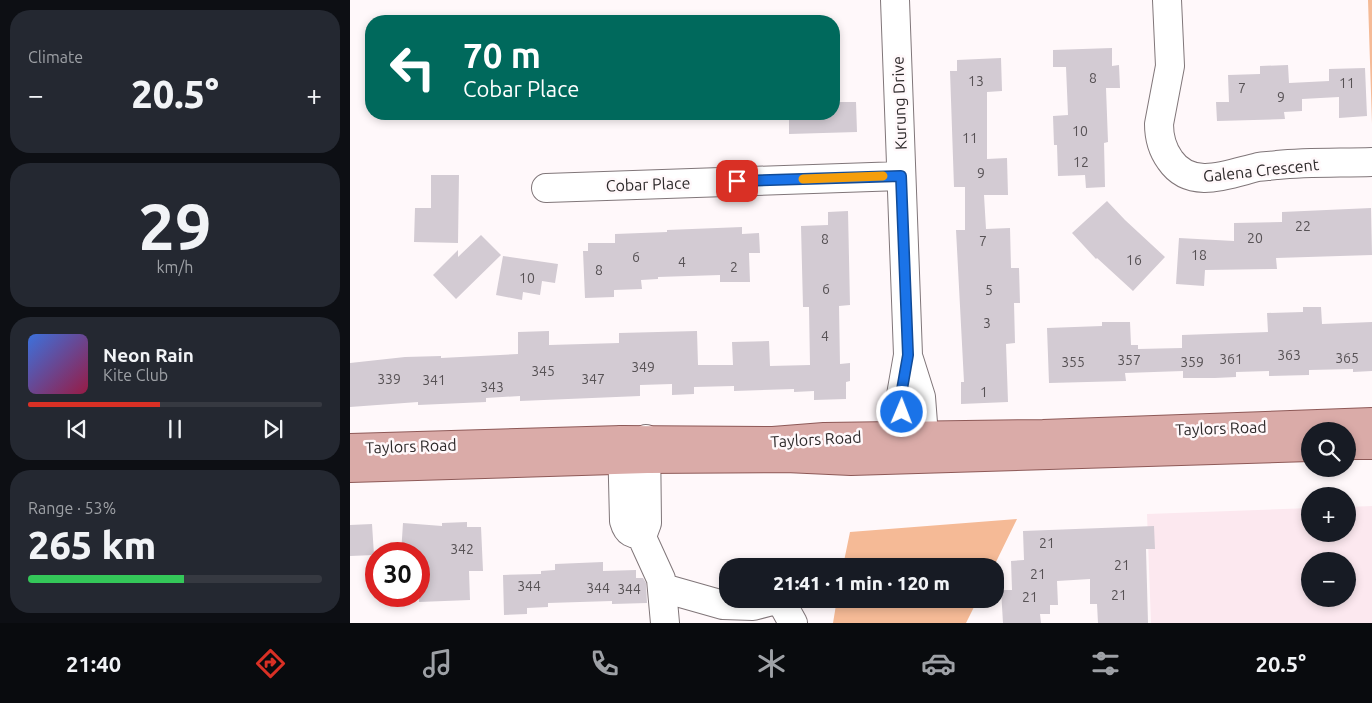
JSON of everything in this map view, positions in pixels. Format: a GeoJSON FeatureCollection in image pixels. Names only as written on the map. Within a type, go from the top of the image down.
{"type":"FeatureCollection","features":[{"type":"Feature","properties":{"kind":"main road","name":"Taylors Road"},"geometry":{"type":"LineString","coordinates":[[1239,442],[1372,422]]}},
{"type":"Feature","properties":{"kind":"main road","name":"Taylors Road"},"geometry":{"type":"LineString","coordinates":[[350,448],[634,450],[851,461],[915,444],[1239,442],[1301,446]]}},
{"type":"Feature","properties":{"kind":"main road"},"geometry":{"type":"LineString","coordinates":[[1356,445],[1372,444]]}},
{"type":"Feature","properties":{"kind":"main road","name":"Taylors Road"},"geometry":{"type":"LineString","coordinates":[[350,468],[634,450]]}},
{"type":"Feature","properties":{"kind":"street","name":"Kurung Drive"},"geometry":{"type":"LineString","coordinates":[[895,0],[908,355],[921,397],[915,444]]}},
{"type":"Feature","properties":{"kind":"street","name":"Galena Crescent"},"geometry":{"type":"LineString","coordinates":[[1167,0],[1170,66],[1159,133],[1165,153],[1179,169],[1190,176],[1203,178],[1220,177],[1259,167],[1372,162]]}},
{"type":"Feature","properties":{"kind":"street","name":"Cobar Place"},"geometry":{"type":"LineString","coordinates":[[546,188],[901,176]]}},
{"type":"Feature","properties":{"kind":"street"},"geometry":{"type":"LineString","coordinates":[[634,450],[647,523],[646,528],[640,533],[660,573],[663,588],[664,623]]}},
{"type":"Feature","properties":{"kind":"street"},"geometry":{"type":"LineString","coordinates":[[663,588],[723,605],[753,606],[776,600],[783,605],[793,623]]}},
{"type":"Feature","properties":{"kind":"shaded area"},"geometry":{"type":"Polygon","coordinates":[[[1368,0],[1372,0],[1372,124],[1368,0]]]}},
{"type":"Feature","properties":{"kind":"shaded area"},"geometry":{"type":"Polygon","coordinates":[[[1372,506],[1372,623],[1151,623],[1147,514],[1301,508],[1301,542],[1356,542],[1356,507],[1372,506]]]}},
{"type":"Feature","properties":{"kind":"shaded area"},"geometry":{"type":"Polygon","coordinates":[[[1017,519],[998,558],[845,558],[850,532],[1017,519]]]}},
{"type":"Feature","properties":{"kind":"shaded area"},"geometry":{"type":"Polygon","coordinates":[[[836,608],[974,608],[966,623],[833,623],[836,608]]]}},
{"type":"Feature","properties":{"kind":"building"},"geometry":{"type":"Polygon","coordinates":[[[1112,48],[1112,66],[1119,65],[1120,88],[1106,88],[1108,142],[1104,143],[1105,187],[1086,188],[1085,175],[1058,176],[1057,145],[1054,145],[1053,116],[1068,115],[1066,67],[1053,67],[1053,50],[1112,48]]]}},
{"type":"Feature","properties":{"kind":"building"},"geometry":{"type":"Polygon","coordinates":[[[1001,58],[1002,91],[987,92],[987,159],[1007,158],[1008,195],[984,195],[986,229],[1010,228],[1011,268],[1019,268],[1020,303],[1014,303],[1015,343],[1006,344],[1008,402],[961,404],[961,382],[964,382],[956,230],[965,230],[965,187],[954,187],[950,71],[957,71],[957,60],[1001,58]]]}},
{"type":"Feature","properties":{"kind":"building"},"geometry":{"type":"Polygon","coordinates":[[[1288,65],[1289,83],[1329,81],[1329,69],[1365,68],[1367,116],[1339,118],[1339,97],[1302,99],[1302,111],[1284,112],[1285,119],[1217,121],[1216,102],[1229,102],[1228,75],[1260,74],[1260,66],[1288,65]]]}},
{"type":"Feature","properties":{"kind":"building"},"geometry":{"type":"Polygon","coordinates":[[[840,102],[856,102],[857,132],[789,134],[789,120],[840,120],[840,102]]]}},
{"type":"Feature","properties":{"kind":"building"},"geometry":{"type":"Polygon","coordinates":[[[431,175],[459,175],[458,243],[414,242],[415,208],[431,208],[431,175]]]}},
{"type":"Feature","properties":{"kind":"building"},"geometry":{"type":"Polygon","coordinates":[[[1107,201],[1165,257],[1133,291],[1096,259],[1072,233],[1107,201]]]}},
{"type":"Feature","properties":{"kind":"building"},"geometry":{"type":"Polygon","coordinates":[[[1371,208],[1372,255],[1276,258],[1277,269],[1205,270],[1204,286],[1176,284],[1179,238],[1234,241],[1234,223],[1282,222],[1282,212],[1371,208]]]}},
{"type":"Feature","properties":{"kind":"building"},"geometry":{"type":"Polygon","coordinates":[[[848,211],[850,305],[839,306],[840,364],[850,363],[850,381],[846,382],[846,399],[814,400],[814,391],[794,392],[794,389],[734,391],[734,386],[694,387],[694,394],[672,395],[672,384],[640,385],[640,396],[520,401],[520,396],[486,398],[486,402],[418,405],[418,402],[350,407],[350,363],[405,357],[441,356],[441,358],[518,354],[518,332],[549,331],[549,345],[619,343],[619,333],[697,331],[698,365],[733,365],[732,342],[769,341],[770,366],[810,365],[809,307],[803,307],[801,226],[828,225],[828,212],[848,211]]]}},
{"type":"Feature","properties":{"kind":"building"},"geometry":{"type":"Polygon","coordinates":[[[742,227],[742,234],[759,233],[760,253],[749,253],[750,282],[720,282],[720,275],[658,277],[658,279],[641,280],[642,289],[614,290],[614,297],[585,298],[583,251],[588,251],[588,243],[615,243],[615,234],[742,227]]]}},
{"type":"Feature","properties":{"kind":"building"},"geometry":{"type":"Polygon","coordinates":[[[481,235],[501,255],[456,299],[433,275],[458,250],[458,257],[481,235]]]}},
{"type":"Feature","properties":{"kind":"building"},"geometry":{"type":"Polygon","coordinates":[[[503,256],[558,264],[555,283],[542,281],[540,295],[523,292],[522,300],[496,295],[503,256]]]}},
{"type":"Feature","properties":{"kind":"building"},"geometry":{"type":"Polygon","coordinates":[[[1303,307],[1321,307],[1322,324],[1372,322],[1372,371],[1353,372],[1353,369],[1309,370],[1309,375],[1269,376],[1269,371],[1236,372],[1236,377],[1215,378],[1183,378],[1183,371],[1125,373],[1126,381],[1049,383],[1047,328],[1102,326],[1102,322],[1130,322],[1131,345],[1138,345],[1138,349],[1182,348],[1182,335],[1268,332],[1267,313],[1303,312],[1303,307]]]}},
{"type":"Feature","properties":{"kind":"building"},"geometry":{"type":"Polygon","coordinates":[[[467,522],[467,527],[481,527],[483,571],[469,571],[470,600],[430,602],[430,542],[402,542],[403,523],[442,526],[442,523],[467,522]]]}},
{"type":"Feature","properties":{"kind":"building"},"geometry":{"type":"Polygon","coordinates":[[[372,524],[373,542],[365,542],[365,555],[350,556],[350,525],[372,524]]]}},
{"type":"Feature","properties":{"kind":"building"},"geometry":{"type":"Polygon","coordinates":[[[1154,526],[1155,549],[1146,549],[1148,623],[1098,623],[1097,604],[1090,604],[1090,579],[1057,581],[1058,605],[1050,605],[1050,614],[1040,614],[1041,623],[1003,623],[1004,590],[1012,590],[1011,561],[1024,560],[1023,531],[1154,526]]]}},
{"type":"Feature","properties":{"kind":"building"},"geometry":{"type":"Polygon","coordinates":[[[603,562],[603,571],[636,570],[636,578],[643,578],[646,583],[647,603],[612,604],[612,601],[548,603],[548,607],[527,608],[527,614],[504,615],[503,575],[541,574],[541,571],[555,570],[555,564],[603,562]]]}},
{"type":"Feature","properties":{"kind":"slow traffic"},"geometry":{"type":"LineString","coordinates":[[803,179],[883,176]]}},
{"type":"Feature","properties":{"kind":"route"},"geometry":{"type":"LineString","coordinates":[[737,181],[901,176],[908,355],[901,395],[902,412]]}}]}
